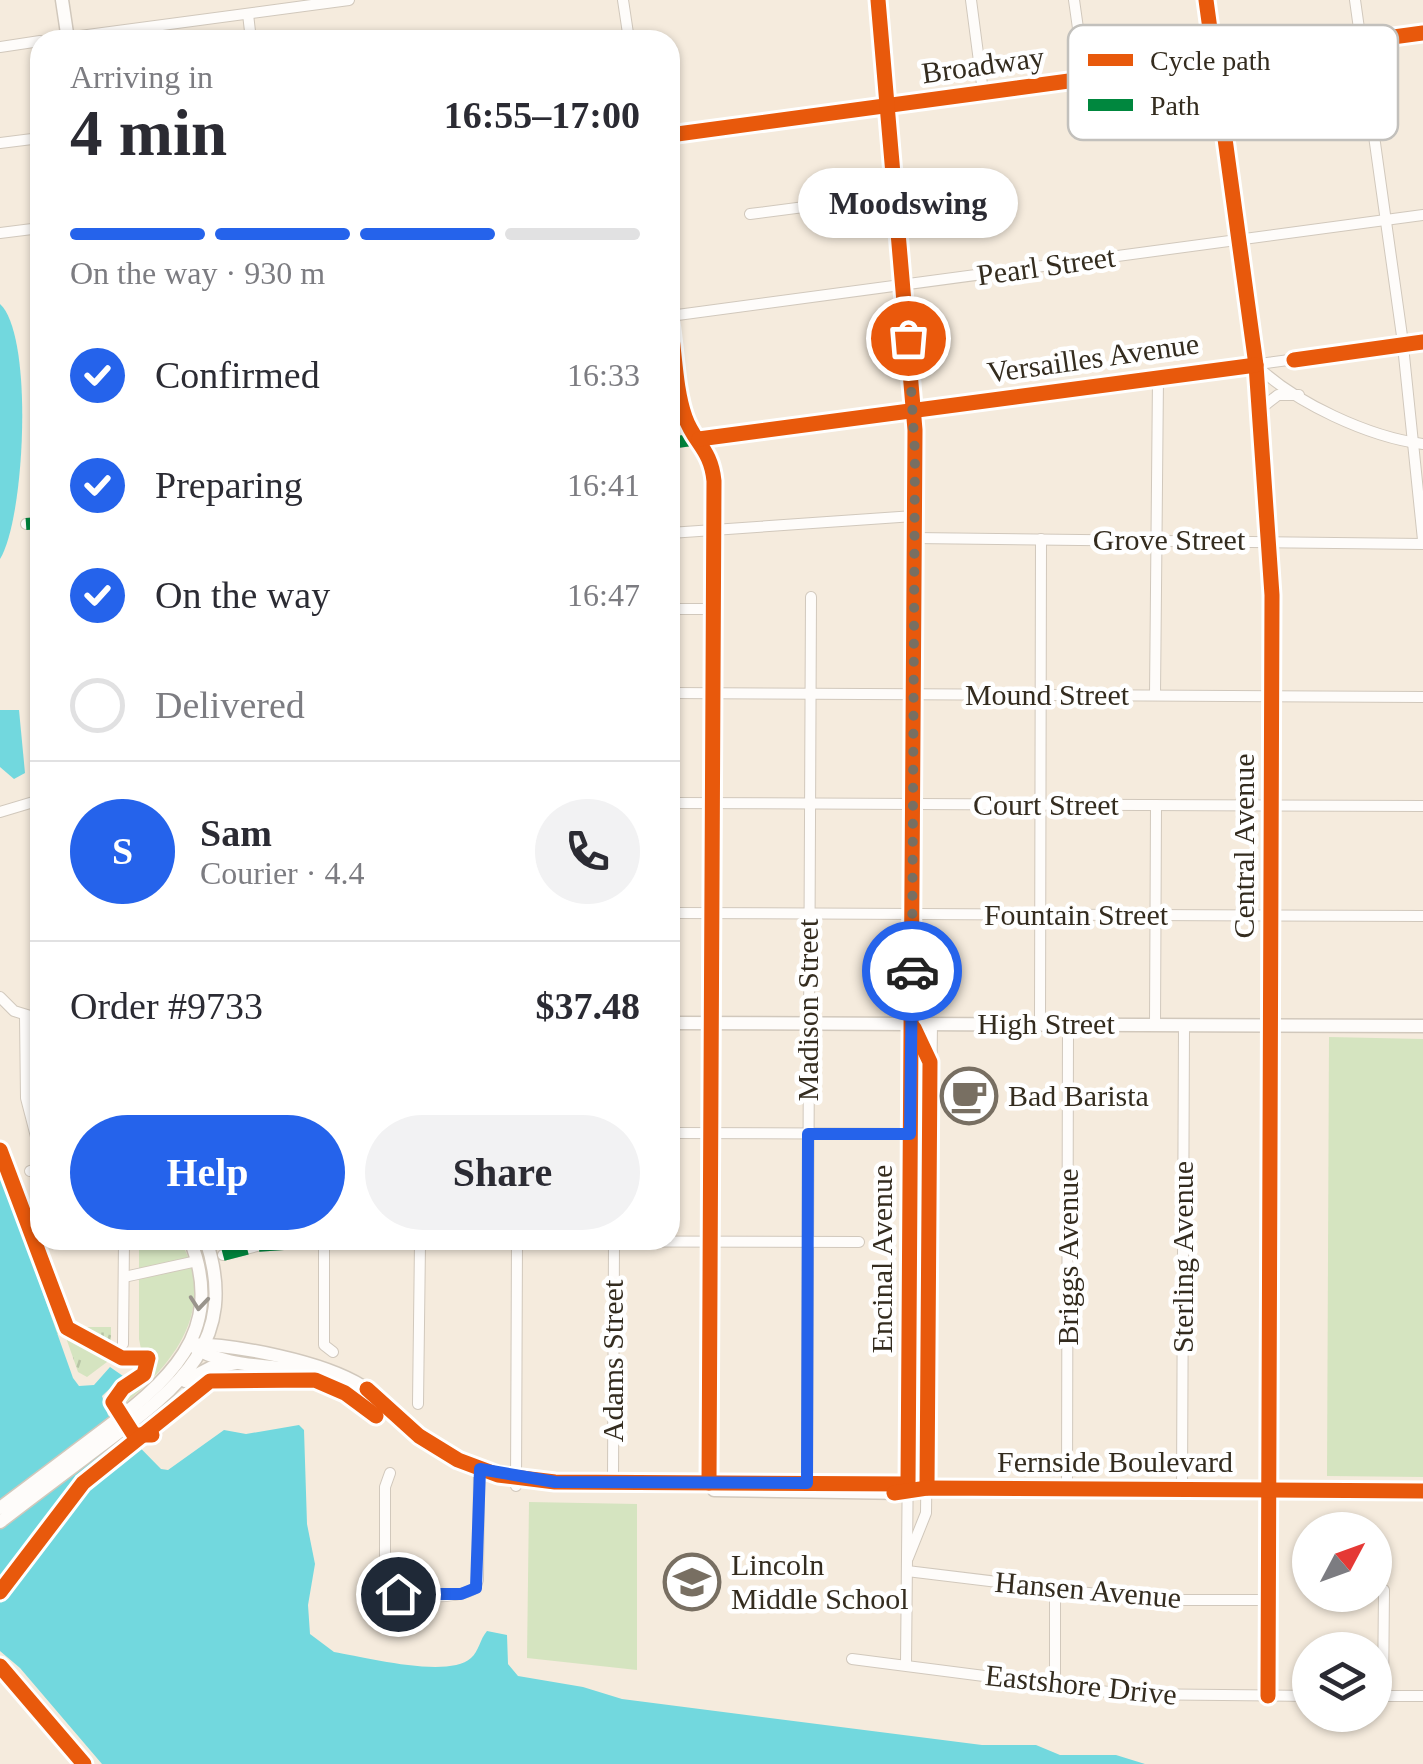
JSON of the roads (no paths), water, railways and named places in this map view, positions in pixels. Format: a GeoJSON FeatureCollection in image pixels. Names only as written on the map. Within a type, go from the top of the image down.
{"type":"FeatureCollection","features":[{"type":"Feature","properties":{"kind":"main road"},"geometry":{"type":"LineString","coordinates":[[62,0],[66,30]]}},
{"type":"Feature","properties":{"kind":"main road","name":"Encinal Avenue"},"geometry":{"type":"LineString","coordinates":[[878,0],[914,410],[912,1024]]}},
{"type":"Feature","properties":{"kind":"main road","name":"Broadway"},"geometry":{"type":"LineString","coordinates":[[680,134],[887,106]]}},
{"type":"Feature","properties":{"kind":"main road","name":"High Street"},"geometry":{"type":"LineString","coordinates":[[680,1023],[1423,1026]]}},
{"type":"Feature","properties":{"kind":"main road"},"geometry":{"type":"LineString","coordinates":[[0,1522],[132,1416],[199,1347],[198,1261],[194,1250]]}},
{"type":"Feature","properties":{"kind":"main road"},"geometry":{"type":"LineString","coordinates":[[178,1384],[199,1347],[216,1298],[208,1250]]}},
{"type":"Feature","properties":{"kind":"main road","name":"Fernside Boulevard"},"geometry":{"type":"LineString","coordinates":[[199,1347],[241,1362],[308,1370],[336,1380],[368,1401],[434,1456],[516,1482],[711,1486],[807,1483],[908,1488]]}},
{"type":"Feature","properties":{"kind":"main road","name":"Fernside Boulevard"},"geometry":{"type":"LineString","coordinates":[[199,1347],[311,1362],[338,1373],[375,1395],[440,1450],[479,1473]]}},
{"type":"Feature","properties":{"kind":"main road"},"geometry":{"type":"LineString","coordinates":[[0,1508],[178,1384],[210,1368],[241,1362]]}},
{"type":"Feature","properties":{"kind":"main road","name":"Fernside Boulevard"},"geometry":{"type":"LineString","coordinates":[[516,1482],[711,1486],[754,1494],[908,1488],[1423,1491]]}},
{"type":"Feature","properties":{"kind":"main road"},"geometry":{"type":"LineString","coordinates":[[754,1494],[790,1483]]}},
{"type":"Feature","properties":{"kind":"street"},"geometry":{"type":"LineString","coordinates":[[129,30],[348,0]]}},
{"type":"Feature","properties":{"kind":"street"},"geometry":{"type":"LineString","coordinates":[[623,0],[627,30]]}},
{"type":"Feature","properties":{"kind":"street"},"geometry":{"type":"LineString","coordinates":[[971,0],[983,92]]}},
{"type":"Feature","properties":{"kind":"street"},"geometry":{"type":"LineString","coordinates":[[1074,0],[1078,25]]}},
{"type":"Feature","properties":{"kind":"street","name":"Central Avenue"},"geometry":{"type":"LineString","coordinates":[[1206,0],[1209,25]]}},
{"type":"Feature","properties":{"kind":"street"},"geometry":{"type":"LineString","coordinates":[[1354,0],[1358,25]]}},
{"type":"Feature","properties":{"kind":"street"},"geometry":{"type":"LineString","coordinates":[[248,14],[250,30]]}},
{"type":"Feature","properties":{"kind":"street"},"geometry":{"type":"LineString","coordinates":[[156,26],[157,30]]}},
{"type":"Feature","properties":{"kind":"street","name":"Broadway"},"geometry":{"type":"LineString","coordinates":[[1398,37],[1423,33]]}},
{"type":"Feature","properties":{"kind":"street"},"geometry":{"type":"LineString","coordinates":[[0,47],[30,43]]}},
{"type":"Feature","properties":{"kind":"street","name":"Broadway"},"geometry":{"type":"LineString","coordinates":[[887,106],[1068,80]]}},
{"type":"Feature","properties":{"kind":"street"},"geometry":{"type":"LineString","coordinates":[[0,143],[30,139]]}},
{"type":"Feature","properties":{"kind":"street","name":"Central Avenue"},"geometry":{"type":"LineString","coordinates":[[1225,140],[1256,365],[1268,542],[1272,696],[1268,1696]]}},
{"type":"Feature","properties":{"kind":"street"},"geometry":{"type":"LineString","coordinates":[[1374,140],[1418,443],[1423,542]]}},
{"type":"Feature","properties":{"kind":"street"},"geometry":{"type":"LineString","coordinates":[[750,214],[957,197]]}},
{"type":"Feature","properties":{"kind":"street","name":"Pearl Street"},"geometry":{"type":"LineString","coordinates":[[680,318],[1423,216]]}},
{"type":"Feature","properties":{"kind":"street"},"geometry":{"type":"LineString","coordinates":[[0,233],[30,229]]}},
{"type":"Feature","properties":{"kind":"street","name":"Versailles Avenue"},"geometry":{"type":"LineString","coordinates":[[680,442],[1423,342]]}},
{"type":"Feature","properties":{"kind":"street"},"geometry":{"type":"LineString","coordinates":[[1256,365],[1300,395],[1370,432],[1418,443]]}},
{"type":"Feature","properties":{"kind":"street"},"geometry":{"type":"LineString","coordinates":[[1156,696],[1158,378]]}},
{"type":"Feature","properties":{"kind":"street"},"geometry":{"type":"LineString","coordinates":[[680,389],[683,410],[713,466],[711,1486]]}},
{"type":"Feature","properties":{"kind":"street"},"geometry":{"type":"LineString","coordinates":[[1260,409],[1278,396],[1300,395]]}},
{"type":"Feature","properties":{"kind":"street"},"geometry":{"type":"LineString","coordinates":[[680,532],[914,516]]}},
{"type":"Feature","properties":{"kind":"street"},"geometry":{"type":"LineString","coordinates":[[26,524],[30,524]]}},
{"type":"Feature","properties":{"kind":"street","name":"Grove Street"},"geometry":{"type":"LineString","coordinates":[[914,538],[1423,542]]}},
{"type":"Feature","properties":{"kind":"street"},"geometry":{"type":"LineString","coordinates":[[1040,1024],[1041,539]]}},
{"type":"Feature","properties":{"kind":"street","name":"Madison Street"},"geometry":{"type":"LineString","coordinates":[[807,1483],[811,597]]}},
{"type":"Feature","properties":{"kind":"street"},"geometry":{"type":"LineString","coordinates":[[680,609],[712,609]]}},
{"type":"Feature","properties":{"kind":"street","name":"Mound Street"},"geometry":{"type":"LineString","coordinates":[[680,693],[1423,697]]}},
{"type":"Feature","properties":{"kind":"street"},"geometry":{"type":"LineString","coordinates":[[0,812],[30,803]]}},
{"type":"Feature","properties":{"kind":"street","name":"Court Street"},"geometry":{"type":"LineString","coordinates":[[680,803],[1423,806]]}},
{"type":"Feature","properties":{"kind":"street"},"geometry":{"type":"LineString","coordinates":[[1155,1024],[1156,805]]}},
{"type":"Feature","properties":{"kind":"street","name":"Fountain Street"},"geometry":{"type":"LineString","coordinates":[[680,913],[1423,916]]}},
{"type":"Feature","properties":{"kind":"street"},"geometry":{"type":"LineString","coordinates":[[0,998],[30,1017]]}},
{"type":"Feature","properties":{"kind":"street"},"geometry":{"type":"LineString","coordinates":[[25,1016],[23,1062],[30,1078]]}},
{"type":"Feature","properties":{"kind":"street","name":"Encinal Avenue"},"geometry":{"type":"LineString","coordinates":[[912,1024],[930,1062]]}},
{"type":"Feature","properties":{"kind":"street","name":"Encinal Avenue"},"geometry":{"type":"LineString","coordinates":[[906,1665],[912,1024]]}},
{"type":"Feature","properties":{"kind":"street","name":"Encinal Avenue"},"geometry":{"type":"LineString","coordinates":[[907,1565],[924,1524],[926,1488],[932,1024]]}},
{"type":"Feature","properties":{"kind":"street","name":"Briggs Avenue"},"geometry":{"type":"LineString","coordinates":[[1066,1489],[1068,1024]]}},
{"type":"Feature","properties":{"kind":"street","name":"Sterling Avenue"},"geometry":{"type":"LineString","coordinates":[[1182,1490],[1184,1024]]}},
{"type":"Feature","properties":{"kind":"street"},"geometry":{"type":"LineString","coordinates":[[680,1133],[929,1134]]}},
{"type":"Feature","properties":{"kind":"street"},"geometry":{"type":"LineString","coordinates":[[680,1242],[859,1242]]}},
{"type":"Feature","properties":{"kind":"street"},"geometry":{"type":"LineString","coordinates":[[910,1246],[928,1246]]}},
{"type":"Feature","properties":{"kind":"street"},"geometry":{"type":"LineString","coordinates":[[122,1344],[124,1250]]}},
{"type":"Feature","properties":{"kind":"street"},"geometry":{"type":"LineString","coordinates":[[223,1255],[242,1250]]}},
{"type":"Feature","properties":{"kind":"street"},"geometry":{"type":"LineString","coordinates":[[324,1250],[329,1349]]}},
{"type":"Feature","properties":{"kind":"street"},"geometry":{"type":"LineString","coordinates":[[418,1404],[420,1250]]}},
{"type":"Feature","properties":{"kind":"street"},"geometry":{"type":"LineString","coordinates":[[516,1482],[517,1250]]}},
{"type":"Feature","properties":{"kind":"street","name":"Adams Street"},"geometry":{"type":"LineString","coordinates":[[613,1482],[614,1250]]}},
{"type":"Feature","properties":{"kind":"street"},"geometry":{"type":"LineString","coordinates":[[124,1277],[198,1261]]}},
{"type":"Feature","properties":{"kind":"street"},"geometry":{"type":"LineString","coordinates":[[390,1473],[385,1487],[385,1586],[398,1594],[461,1594],[476,1588],[479,1473]]}},
{"type":"Feature","properties":{"kind":"street","name":"Hansen Avenue"},"geometry":{"type":"LineString","coordinates":[[907,1565],[1146,1600],[1268,1600]]}},
{"type":"Feature","properties":{"kind":"street"},"geometry":{"type":"LineString","coordinates":[[1055,1589],[1055,1685]]}},
{"type":"Feature","properties":{"kind":"street","name":"Eastshore Drive"},"geometry":{"type":"LineString","coordinates":[[852,1659],[1146,1696],[1292,1696]]}},
{"type":"Feature","properties":{"kind":"street"},"geometry":{"type":"LineString","coordinates":[[1392,1696],[1423,1696]]}},
{"type":"Feature","properties":{"kind":"water"},"geometry":{"type":"Polygon","coordinates":[[[0,304],[11,322],[18,351],[22,428],[15,507],[0,559],[0,304]]]}},
{"type":"Feature","properties":{"kind":"water"},"geometry":{"type":"Polygon","coordinates":[[[0,710],[19,710],[25,773],[14,779],[0,767],[0,710]]]}},
{"type":"Feature","properties":{"kind":"water"},"geometry":{"type":"Polygon","coordinates":[[[0,1172],[73,1378],[79,1386],[94,1385],[110,1367],[123,1376],[102,1396],[108,1415],[161,1469],[168,1470],[224,1430],[246,1434],[299,1425],[304,1430],[307,1524],[315,1564],[308,1605],[310,1634],[334,1652],[406,1665],[444,1667],[471,1658],[487,1631],[507,1635],[508,1664],[518,1676],[583,1687],[622,1699],[982,1745],[1036,1745],[1060,1755],[1116,1755],[1145,1764],[102,1764],[20,1668],[0,1651],[0,1172]]]}},
{"type":"Feature","properties":{"kind":"place","name":"Moodswing"},"geometry":{"type":"Point","coordinates":[908,338]}},
{"type":"Feature","properties":{"kind":"place","name":"Bad Barista"},"geometry":{"type":"Point","coordinates":[969,1096]}},
{"type":"Feature","properties":{"kind":"place","name":"Lincoln Middle School"},"geometry":{"type":"Point","coordinates":[692,1582]}}]}
